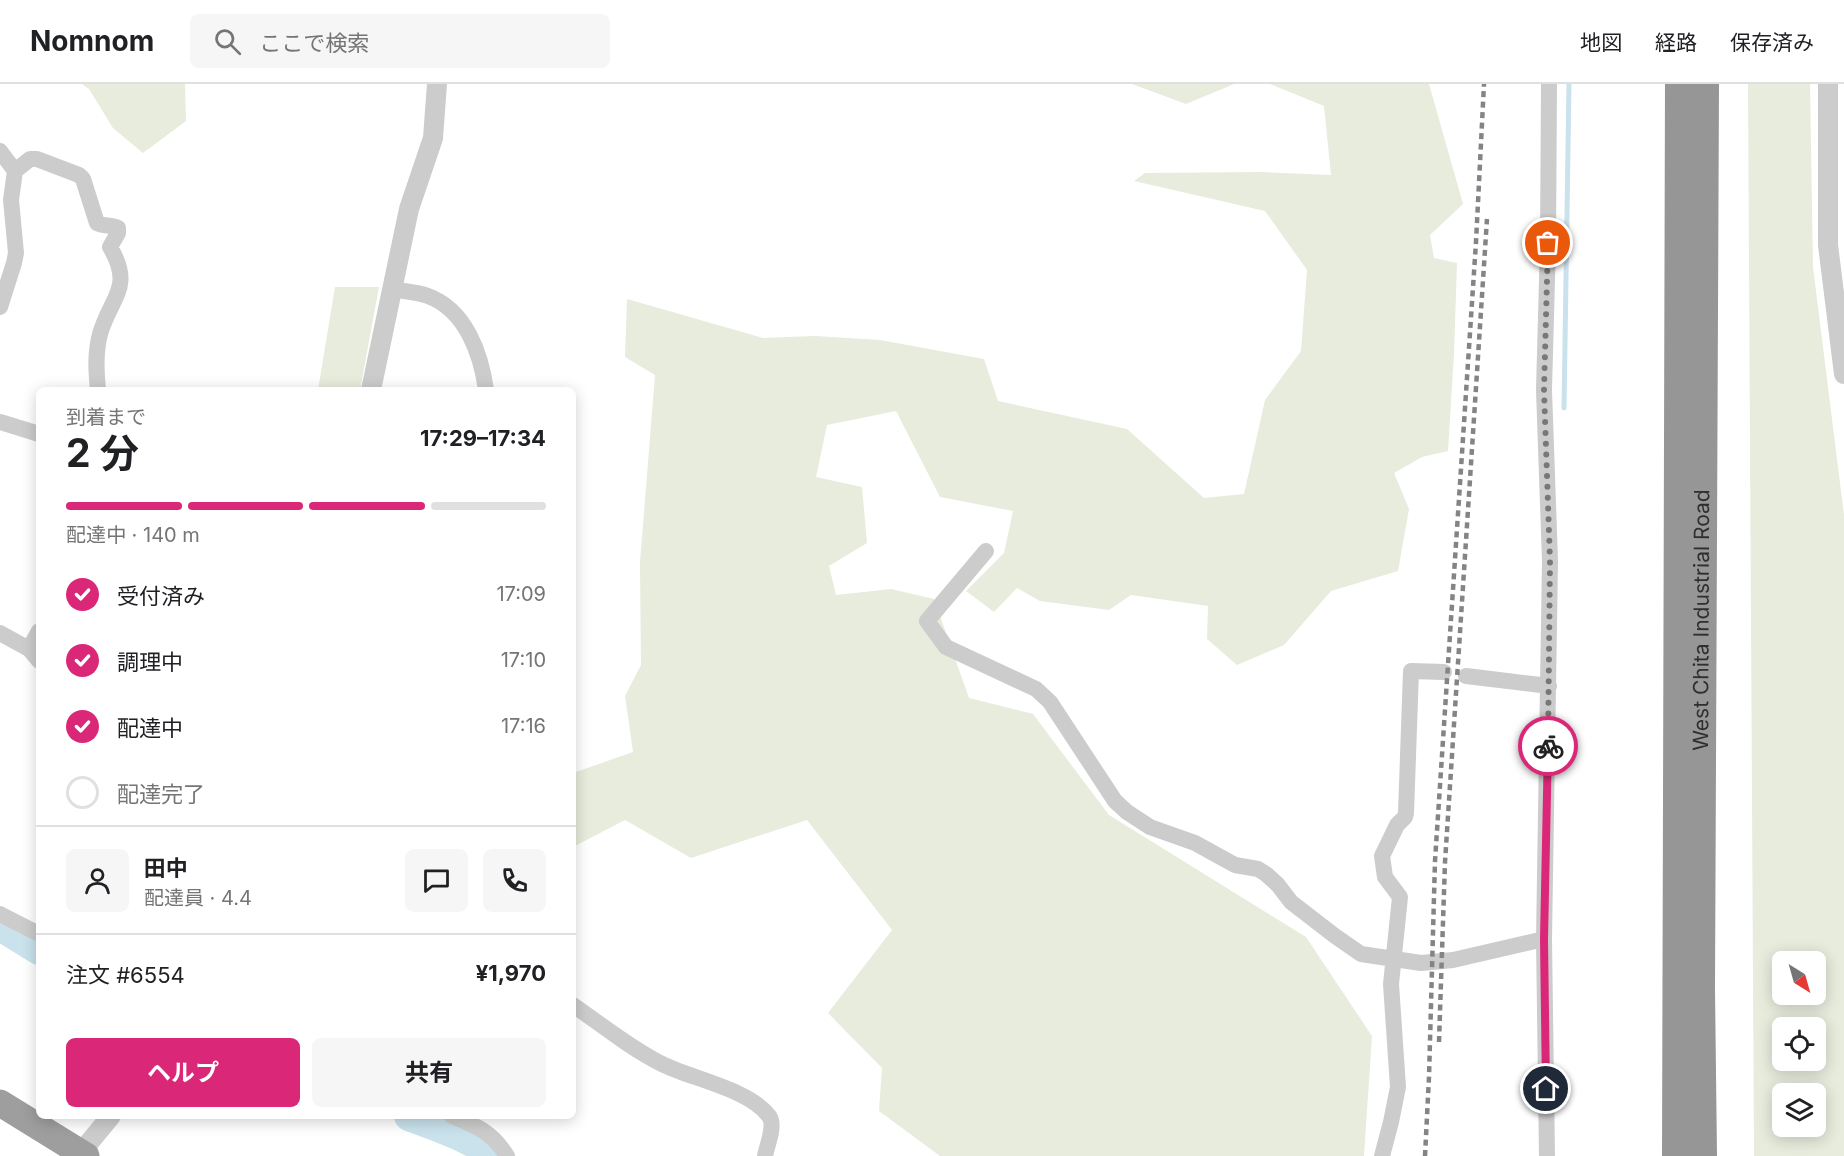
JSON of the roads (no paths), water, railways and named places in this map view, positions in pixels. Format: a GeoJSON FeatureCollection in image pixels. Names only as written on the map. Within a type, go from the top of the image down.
{"type":"FeatureCollection","features":[{"type":"Feature","properties":{"kind":"highway","name":"West Chita Industrial Road"},"geometry":{"type":"LineString","coordinates":[[1677,1156],[1680,84]]}},
{"type":"Feature","properties":{"kind":"highway","name":"West Chita Industrial Road"},"geometry":{"type":"LineString","coordinates":[[1702,1156],[1700,977],[1704,84]]}},
{"type":"Feature","properties":{"kind":"highway"},"geometry":{"type":"LineString","coordinates":[[0,1103],[82,1155]]}},
{"type":"Feature","properties":{"kind":"street"},"geometry":{"type":"LineString","coordinates":[[372,387],[409,209],[433,138],[437,84]]}},
{"type":"Feature","properties":{"kind":"street"},"geometry":{"type":"LineString","coordinates":[[1547,1156],[1544,939],[1550,561],[1544,390],[1548,243],[1548,84]]}},
{"type":"Feature","properties":{"kind":"street"},"geometry":{"type":"LineString","coordinates":[[1828,84],[1828,244],[1844,374]]}},
{"type":"Feature","properties":{"kind":"street"},"geometry":{"type":"LineString","coordinates":[[0,151],[15,171]]}},
{"type":"Feature","properties":{"kind":"street"},"geometry":{"type":"LineString","coordinates":[[0,307],[16,253],[11,200],[15,171],[30,159],[37,159],[79,175],[98,223],[118,228],[118,233],[110,247],[121,271],[120,285],[100,335],[96,366],[98,387]]}},
{"type":"Feature","properties":{"kind":"street"},"geometry":{"type":"LineString","coordinates":[[391,289],[427,296],[442,303],[456,316],[476,347],[486,387]]}},
{"type":"Feature","properties":{"kind":"street"},"geometry":{"type":"LineString","coordinates":[[0,422],[36,433]]}},
{"type":"Feature","properties":{"kind":"street"},"geometry":{"type":"LineString","coordinates":[[986,550],[927,621],[945,647],[1036,689],[1050,702],[1115,801],[1127,812],[1150,827],[1196,843],[1235,865],[1258,869],[1278,885],[1291,902],[1361,954],[1421,963],[1453,960],[1544,939]]}},
{"type":"Feature","properties":{"kind":"street"},"geometry":{"type":"LineString","coordinates":[[0,633],[34,655]]}},
{"type":"Feature","properties":{"kind":"street"},"geometry":{"type":"LineString","coordinates":[[1382,1156],[1398,1087],[1391,984],[1400,897],[1384,878],[1382,856],[1397,825],[1406,813],[1411,671],[1444,672]]}},
{"type":"Feature","properties":{"kind":"street"},"geometry":{"type":"LineString","coordinates":[[1466,676],[1549,686]]}},
{"type":"Feature","properties":{"kind":"street"},"geometry":{"type":"LineString","coordinates":[[0,914],[36,932]]}},
{"type":"Feature","properties":{"kind":"street"},"geometry":{"type":"LineString","coordinates":[[576,1007],[661,1064],[728,1088],[756,1104],[771,1117],[772,1126],[765,1156]]}},
{"type":"Feature","properties":{"kind":"street"},"geometry":{"type":"LineString","coordinates":[[82,1155],[109,1119]]}},
{"type":"Feature","properties":{"kind":"street"},"geometry":{"type":"LineString","coordinates":[[467,1119],[482,1122],[507,1156]]}},
{"type":"Feature","properties":{"kind":"waterway"},"geometry":{"type":"LineString","coordinates":[[1564,408],[1569,84]]}},
{"type":"Feature","properties":{"kind":"waterway"},"geometry":{"type":"LineString","coordinates":[[0,926],[36,948]]}},
{"type":"Feature","properties":{"kind":"waterway"},"geometry":{"type":"LineString","coordinates":[[417,1119],[474,1143],[490,1156]]}},
{"type":"Feature","properties":{"kind":"railway"},"geometry":{"type":"LineString","coordinates":[[1425,1156],[1435,861],[1476,242],[1484,84]]}},
{"type":"Feature","properties":{"kind":"railway"},"geometry":{"type":"LineString","coordinates":[[1439,1042],[1445,862],[1487,219]]}}]}
